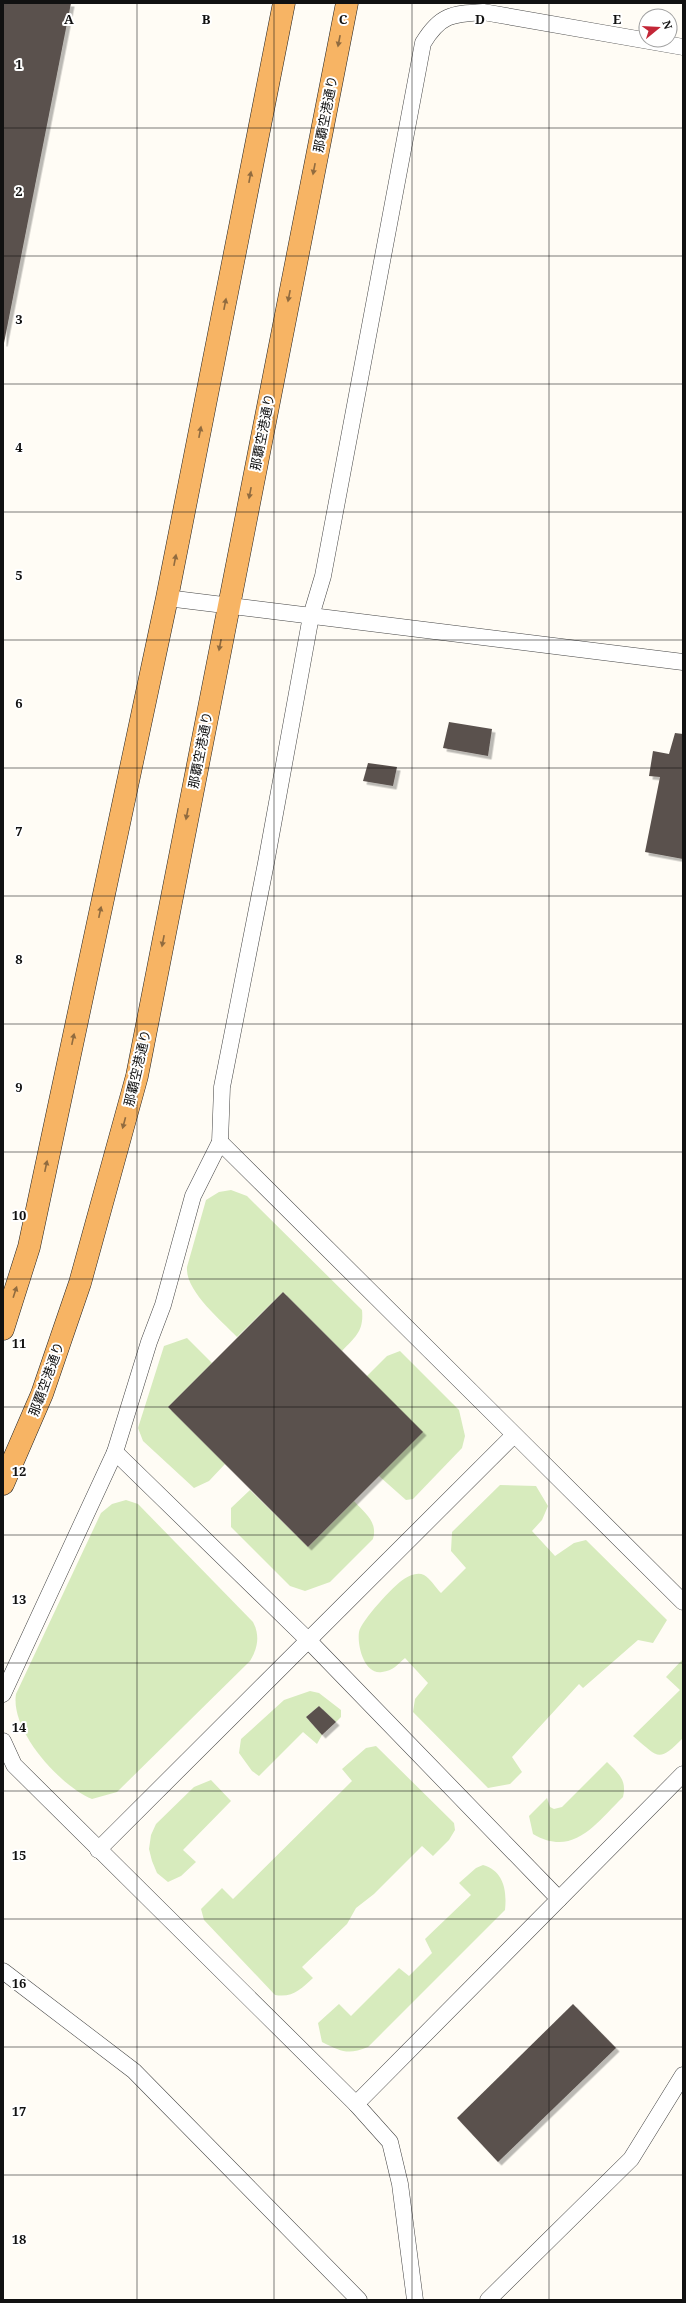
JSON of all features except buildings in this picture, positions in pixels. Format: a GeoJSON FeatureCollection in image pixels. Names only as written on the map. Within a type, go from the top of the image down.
{"type":"FeatureCollection","features":[{"type":"Feature","properties":{"kind":"highway"},"geometry":{"type":"LineString","coordinates":[[3,1329],[29,1247],[167,598],[284,3]]}},
{"type":"Feature","properties":{"kind":"highway","name":"那覇空港通り"},"geometry":{"type":"LineString","coordinates":[[3,1484],[42,1394],[80,1283],[137,1076],[347,3]]}},
{"type":"Feature","properties":{"kind":"lane"},"geometry":{"type":"LineString","coordinates":[[3,1694],[115,1452],[149,1342],[163,1305],[193,1196],[220,1142],[222,1087],[266,863],[311,616],[323,576],[423,43],[432,28],[444,18],[457,14],[482,12],[683,47]]}},
{"type":"Feature","properties":{"kind":"lane"},"geometry":{"type":"LineString","coordinates":[[167,598],[683,662]]}},
{"type":"Feature","properties":{"kind":"lane"},"geometry":{"type":"LineString","coordinates":[[220,1142],[683,1602]]}},
{"type":"Feature","properties":{"kind":"lane"},"geometry":{"type":"LineString","coordinates":[[98,1850],[514,1435]]}},
{"type":"Feature","properties":{"kind":"lane"},"geometry":{"type":"LineString","coordinates":[[115,1452],[308,1640],[559,1899]]}},
{"type":"Feature","properties":{"kind":"lane"},"geometry":{"type":"LineString","coordinates":[[3,1741],[14,1765],[98,1850],[356,2104],[390,2142],[400,2184],[415,2300]]}},
{"type":"Feature","properties":{"kind":"lane"},"geometry":{"type":"LineString","coordinates":[[356,2104],[683,1774]]}},
{"type":"Feature","properties":{"kind":"lane"},"geometry":{"type":"LineString","coordinates":[[3,1971],[134,2070],[359,2300]]}},
{"type":"Feature","properties":{"kind":"lane"},"geometry":{"type":"LineString","coordinates":[[488,2300],[630,2159],[683,2075]]}},
{"type":"Feature","properties":{"kind":"green space"},"geometry":{"type":"Polygon","coordinates":[[[231,1190],[247,1196],[362,1310],[362,1323],[358,1333],[342,1351],[283,1292],[237,1337],[205,1305],[198,1295],[188,1276],[187,1267],[206,1200],[219,1192],[231,1190]]]}},
{"type":"Feature","properties":{"kind":"green space"},"geometry":{"type":"Polygon","coordinates":[[[187,1338],[212,1363],[168,1407],[225,1464],[209,1481],[194,1488],[143,1441],[138,1428],[164,1346],[187,1338]]]}},
{"type":"Feature","properties":{"kind":"green space"},"geometry":{"type":"Polygon","coordinates":[[[400,1351],[459,1410],[465,1436],[462,1448],[413,1499],[406,1500],[379,1476],[367,1376],[387,1356],[400,1351]]]}},
{"type":"Feature","properties":{"kind":"green space"},"geometry":{"type":"Polygon","coordinates":[[[500,1485],[536,1486],[548,1506],[542,1520],[532,1531],[555,1556],[574,1543],[586,1540],[667,1620],[653,1643],[638,1640],[583,1688],[579,1684],[512,1757],[522,1772],[510,1784],[488,1788],[413,1712],[415,1699],[428,1683],[405,1658],[395,1667],[386,1671],[376,1672],[371,1669],[363,1658],[359,1644],[359,1632],[365,1620],[378,1604],[393,1588],[409,1576],[419,1574],[426,1576],[441,1593],[466,1568],[451,1551],[452,1532],[500,1485]]]}},
{"type":"Feature","properties":{"kind":"green space"},"geometry":{"type":"Polygon","coordinates":[[[250,1490],[308,1547],[354,1501],[370,1518],[374,1528],[373,1539],[330,1582],[305,1591],[290,1586],[231,1527],[231,1508],[250,1490]]]}},
{"type":"Feature","properties":{"kind":"green space"},"geometry":{"type":"Polygon","coordinates":[[[126,1500],[138,1504],[253,1622],[257,1632],[257,1642],[255,1651],[250,1661],[117,1792],[92,1799],[79,1792],[66,1782],[52,1770],[40,1756],[29,1740],[21,1724],[16,1709],[16,1694],[101,1513],[112,1504],[126,1500]]]}},
{"type":"Feature","properties":{"kind":"green space"},"geometry":{"type":"Polygon","coordinates":[[[683,1659],[683,1738],[668,1751],[658,1755],[648,1749],[633,1736],[680,1690],[666,1677],[683,1659]]]}},
{"type":"Feature","properties":{"kind":"green space"},"geometry":{"type":"Polygon","coordinates":[[[310,1691],[319,1693],[341,1710],[341,1717],[336,1722],[319,1706],[306,1717],[322,1735],[317,1744],[303,1732],[259,1776],[252,1771],[239,1753],[241,1739],[284,1700],[310,1691]]]}},
{"type":"Feature","properties":{"kind":"green space"},"geometry":{"type":"Polygon","coordinates":[[[376,1746],[454,1823],[455,1830],[449,1840],[433,1856],[422,1846],[374,1894],[356,1908],[347,1924],[302,1967],[313,1978],[309,1982],[292,1994],[281,1996],[275,1995],[204,1920],[201,1909],[222,1888],[233,1899],[352,1781],[342,1769],[366,1748],[376,1746]]]}},
{"type":"Feature","properties":{"kind":"green space"},"geometry":{"type":"Polygon","coordinates":[[[607,1762],[621,1778],[624,1791],[623,1797],[603,1817],[583,1834],[572,1840],[561,1842],[548,1840],[533,1834],[529,1816],[547,1798],[550,1807],[554,1809],[562,1807],[607,1762]]]}},
{"type":"Feature","properties":{"kind":"green space"},"geometry":{"type":"Polygon","coordinates":[[[211,1780],[231,1801],[183,1850],[196,1862],[181,1876],[168,1882],[157,1873],[152,1861],[149,1849],[151,1835],[156,1824],[194,1787],[211,1780]]]}},
{"type":"Feature","properties":{"kind":"green space"},"geometry":{"type":"Polygon","coordinates":[[[483,1865],[496,1872],[503,1883],[505,1910],[368,2047],[350,2052],[340,2050],[322,2042],[318,2023],[339,2004],[351,2016],[399,1968],[409,1976],[432,1953],[425,1939],[471,1895],[459,1883],[476,1868],[483,1865]]]}}]}
